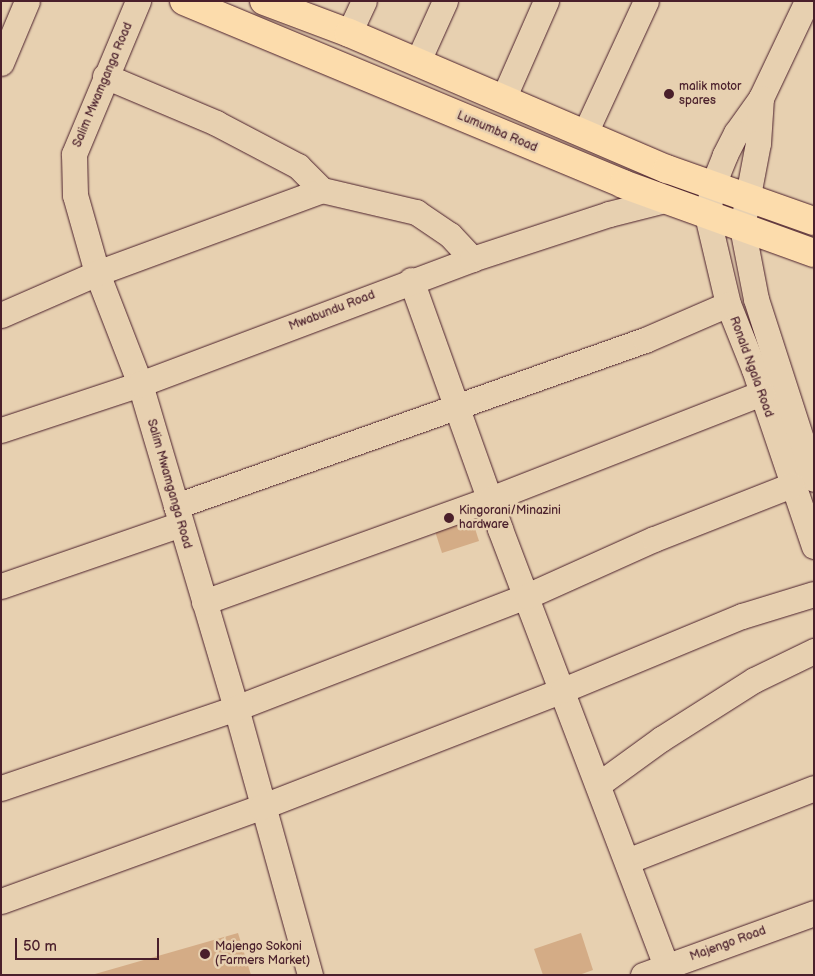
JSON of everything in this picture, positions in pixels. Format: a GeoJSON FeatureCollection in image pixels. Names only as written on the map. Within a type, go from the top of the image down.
{"type":"FeatureCollection","features":[{"type":"Feature","properties":{"kind":"main road","name":"Lumumba Road"},"geometry":{"type":"LineString","coordinates":[[184,1],[665,200],[814,253]]}},
{"type":"Feature","properties":{"kind":"main road"},"geometry":{"type":"LineString","coordinates":[[264,1],[349,33],[502,99],[713,185],[814,220]]}},
{"type":"Feature","properties":{"kind":"street"},"geometry":{"type":"LineString","coordinates":[[1,63],[27,1]]}},
{"type":"Feature","properties":{"kind":"street","name":"Salim Mwamganga Road"},"geometry":{"type":"LineString","coordinates":[[138,1],[105,76],[74,154],[79,214],[97,273],[140,384],[236,708],[261,807],[310,975]]}},
{"type":"Feature","properties":{"kind":"street"},"geometry":{"type":"LineString","coordinates":[[349,33],[364,1]]}},
{"type":"Feature","properties":{"kind":"street"},"geometry":{"type":"LineString","coordinates":[[417,63],[445,1]]}},
{"type":"Feature","properties":{"kind":"street"},"geometry":{"type":"LineString","coordinates":[[502,99],[546,1]]}},
{"type":"Feature","properties":{"kind":"street"},"geometry":{"type":"LineString","coordinates":[[586,134],[646,1]]}},
{"type":"Feature","properties":{"kind":"street"},"geometry":{"type":"LineString","coordinates":[[761,98],[807,1]]}},
{"type":"Feature","properties":{"kind":"street"},"geometry":{"type":"LineString","coordinates":[[105,76],[216,123],[298,166],[322,190],[416,212],[450,234],[472,259]]}},
{"type":"Feature","properties":{"kind":"street","name":"Ronald Ngala Road"},"geometry":{"type":"LineString","coordinates":[[761,98],[736,133],[713,185],[707,215],[728,304],[762,393],[803,482]]}},
{"type":"Feature","properties":{"kind":"street","name":"Ronald Ngala Road"},"geometry":{"type":"LineString","coordinates":[[761,98],[749,198],[742,227],[756,299],[803,482],[814,546]]}},
{"type":"Feature","properties":{"kind":"street"},"geometry":{"type":"LineString","coordinates":[[1,315],[97,273],[322,190]]}},
{"type":"Feature","properties":{"kind":"street","name":"Mwabundu Road"},"geometry":{"type":"LineString","coordinates":[[1,430],[140,384],[411,280],[609,214],[665,200]]}},
{"type":"Feature","properties":{"kind":"street"},"geometry":{"type":"LineString","coordinates":[[411,280],[490,499],[666,966]]}},
{"type":"Feature","properties":{"kind":"street"},"geometry":{"type":"LineString","coordinates":[[1,586],[456,406],[644,340],[728,304]]}},
{"type":"Feature","properties":{"kind":"street"},"geometry":{"type":"LineString","coordinates":[[204,602],[490,499],[762,393]]}},
{"type":"Feature","properties":{"kind":"street"},"geometry":{"type":"LineString","coordinates":[[1,788],[236,708],[527,596],[654,539],[803,482]]}},
{"type":"Feature","properties":{"kind":"street"},"geometry":{"type":"LineString","coordinates":[[1,901],[261,807],[563,690],[742,616],[814,594]]}},
{"type":"Feature","properties":{"kind":"street"},"geometry":{"type":"LineString","coordinates":[[599,784],[661,739],[754,680],[814,652]]}},
{"type":"Feature","properties":{"kind":"street"},"geometry":{"type":"LineString","coordinates":[[628,861],[814,788]]}},
{"type":"Feature","properties":{"kind":"street","name":"Majengo Road"},"geometry":{"type":"LineString","coordinates":[[643,975],[814,913]]}},
{"type":"Feature","properties":{"kind":"building"},"geometry":{"type":"Polygon","coordinates":[[[469,510],[479,541],[442,553],[432,522],[469,510]]]}},
{"type":"Feature","properties":{"kind":"building","name":"Majengo Sokoni (Farmers Market)"},"geometry":{"type":"Polygon","coordinates":[[[238,933],[251,975],[95,975],[95,974],[238,933]]]}},
{"type":"Feature","properties":{"kind":"building"},"geometry":{"type":"Polygon","coordinates":[[[581,933],[593,970],[579,975],[543,975],[534,949],[581,933]]]}},
{"type":"Feature","properties":{"kind":"place","name":"malik motor spares"},"geometry":{"type":"Point","coordinates":[669,94]}},
{"type":"Feature","properties":{"kind":"place","name":"Kingorani/Minazini hardware"},"geometry":{"type":"Point","coordinates":[449,518]}},
{"type":"Feature","properties":{"kind":"place","name":"Majengo Sokoni (Farmers Market)"},"geometry":{"type":"Point","coordinates":[205,954]}}]}
